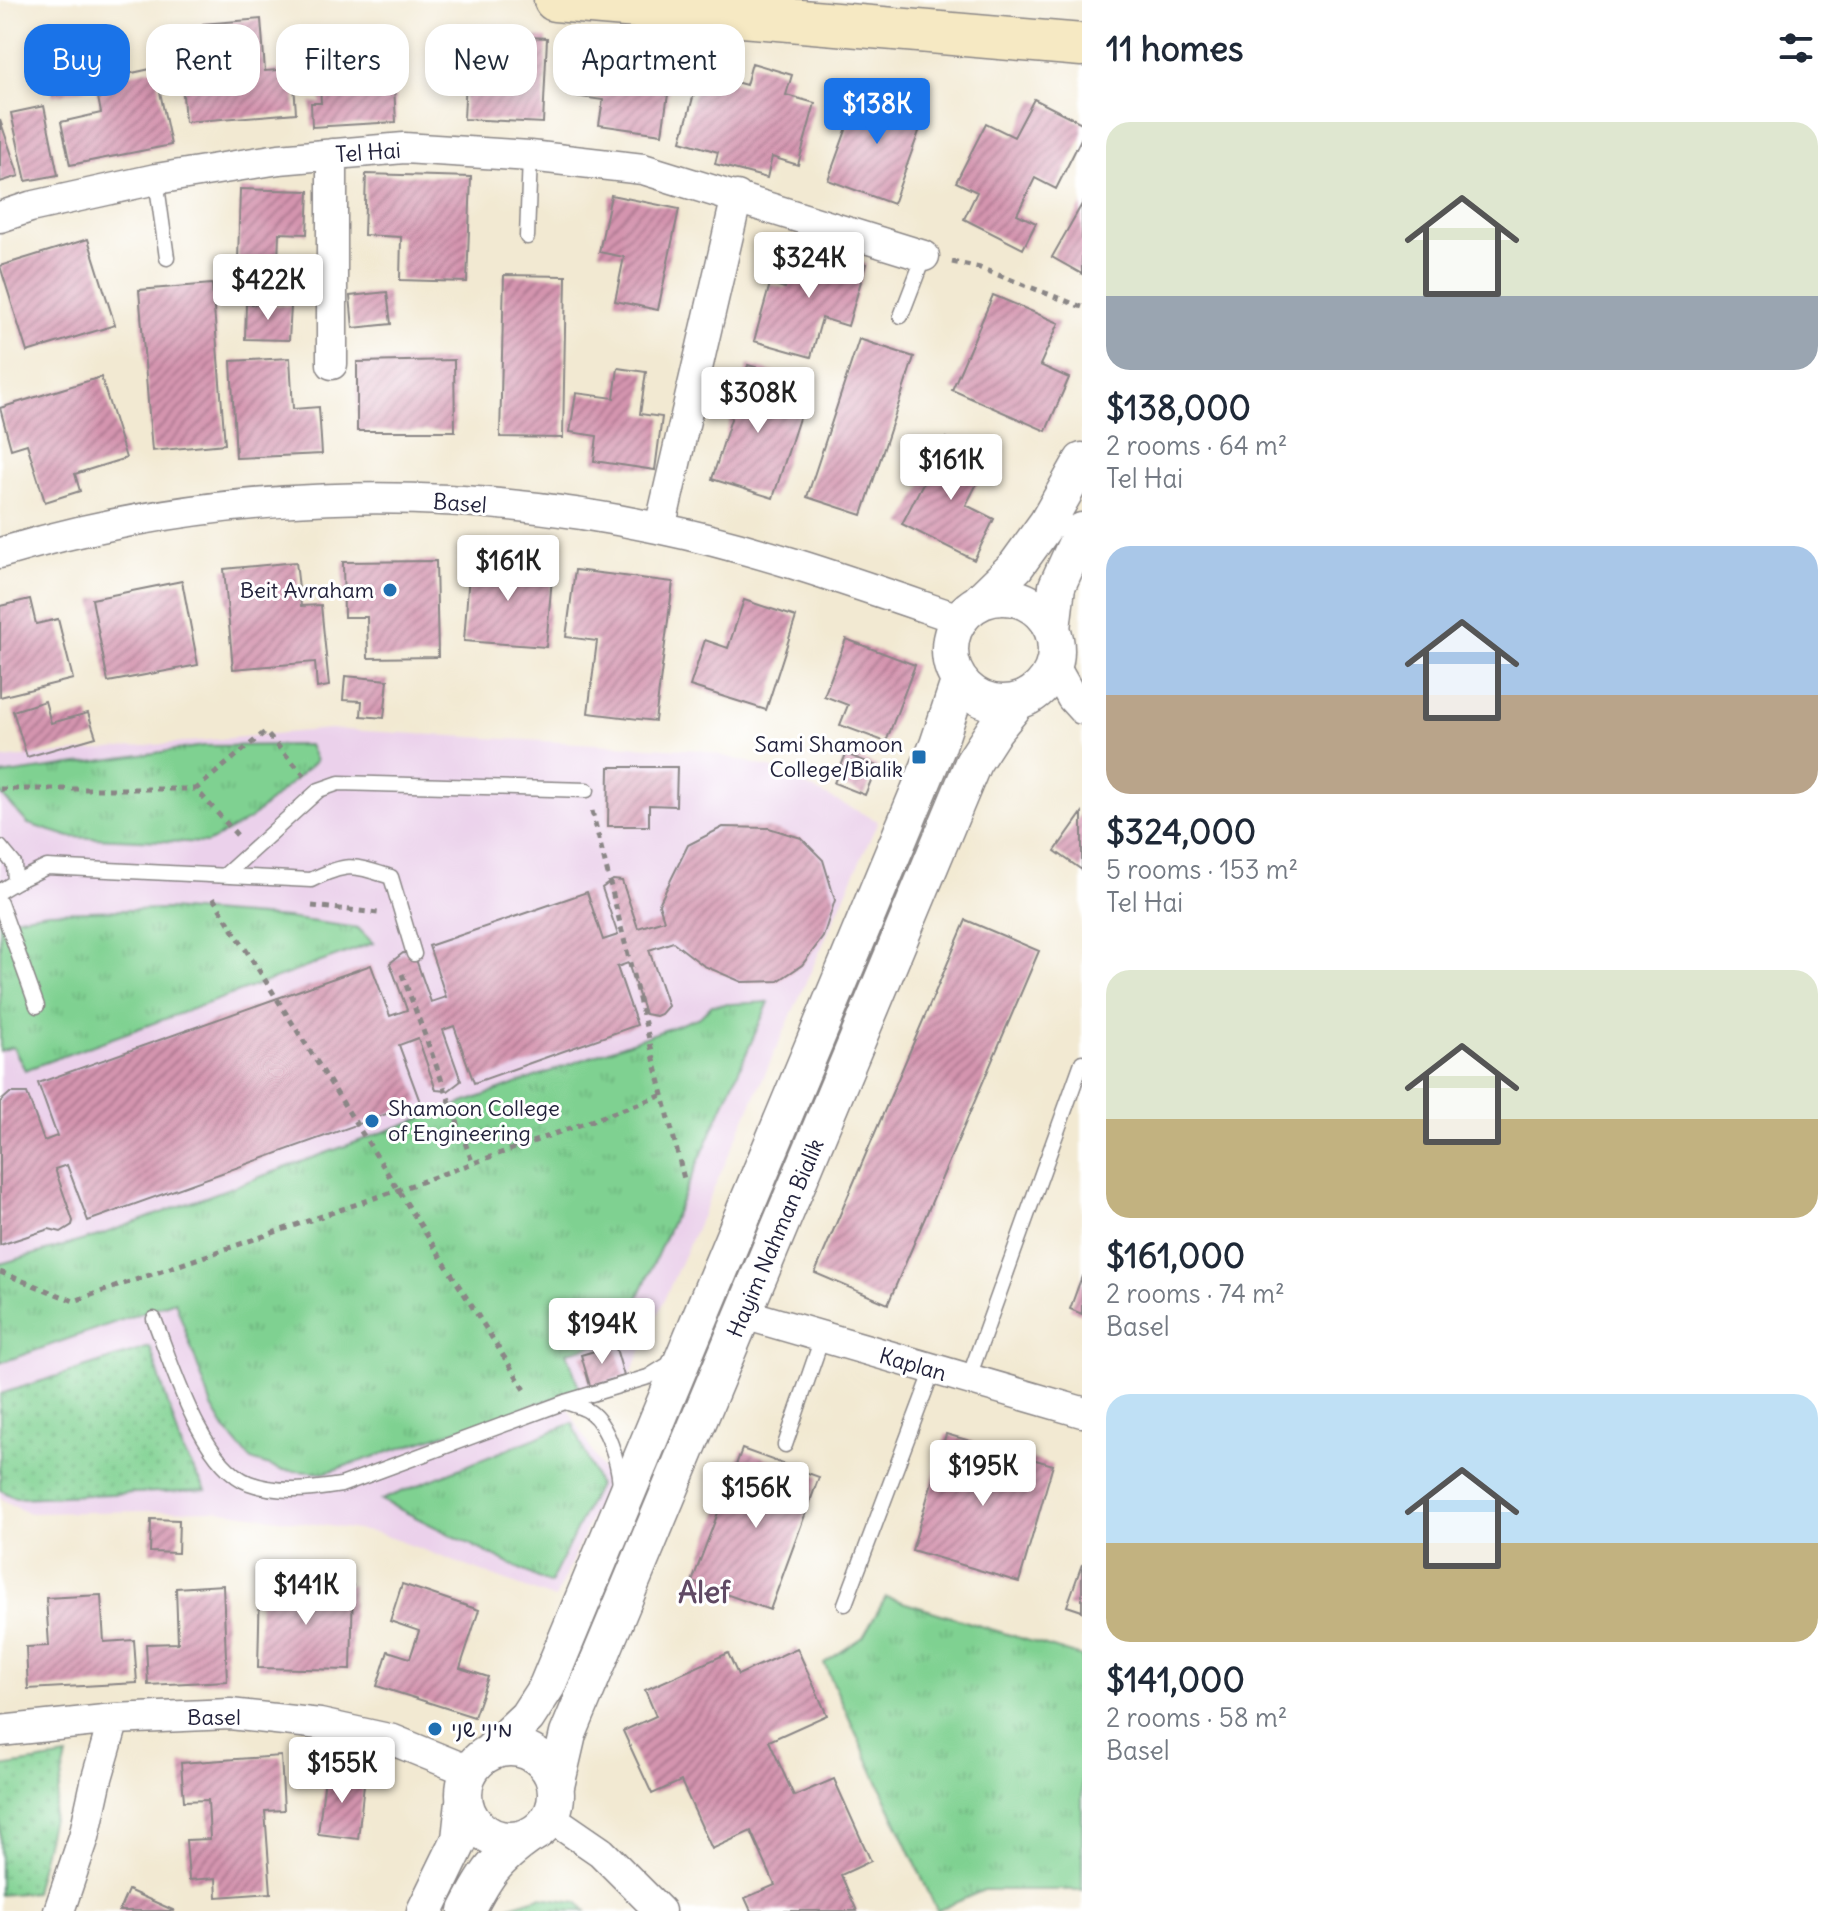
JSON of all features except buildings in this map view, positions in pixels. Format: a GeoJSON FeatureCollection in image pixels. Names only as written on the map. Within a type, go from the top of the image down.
{"type":"FeatureCollection","features":[{"type":"Feature","properties":{"kind":"main road"},"geometry":{"type":"LineString","coordinates":[[555,0],[1082,45]]}},
{"type":"Feature","properties":{"kind":"street","name":"Tel Hai"},"geometry":{"type":"LineString","coordinates":[[0,217],[30,207],[156,179],[279,159],[404,148],[530,156],[643,169],[924,256]]}},
{"type":"Feature","properties":{"kind":"street"},"geometry":{"type":"LineString","coordinates":[[332,154],[332,364]]}},
{"type":"Feature","properties":{"kind":"street"},"geometry":{"type":"LineString","coordinates":[[660,528],[737,196]]}},
{"type":"Feature","properties":{"kind":"street"},"geometry":{"type":"LineString","coordinates":[[969,610],[996,597],[1021,600],[1043,615],[1056,641],[1054,666],[1042,686],[1018,701],[1002,704],[971,694],[959,682],[952,668],[949,651],[951,634],[969,610],[1016,566],[1047,523],[1082,461]]}},
{"type":"Feature","properties":{"kind":"street","name":"Basel"},"geometry":{"type":"LineString","coordinates":[[0,553],[30,543],[161,516],[289,500],[450,500],[576,513],[660,528],[969,610]]}},
{"type":"Feature","properties":{"kind":"street"},"geometry":{"type":"LineString","coordinates":[[1052,629],[1057,586],[1082,531]]}},
{"type":"Feature","properties":{"kind":"street"},"geometry":{"type":"LineString","coordinates":[[1054,666],[1082,709]]}},
{"type":"Feature","properties":{"kind":"street","name":"Hayim Nahman Bialik"},"geometry":{"type":"LineString","coordinates":[[475,1775],[527,1717],[547,1686],[938,745],[959,682]]}},
{"type":"Feature","properties":{"kind":"street","name":"Hayim Nahman Bialik"},"geometry":{"type":"LineString","coordinates":[[545,1813],[568,1734],[973,763],[1018,701]]}},
{"type":"Feature","properties":{"kind":"street","name":"Kaplan"},"geometry":{"type":"LineString","coordinates":[[744,1314],[1082,1412]]}},
{"type":"Feature","properties":{"kind":"street","name":"Basel"},"geometry":{"type":"LineString","coordinates":[[0,1731],[114,1719],[230,1714],[320,1724],[393,1740],[475,1775]]}},
{"type":"Feature","properties":{"kind":"street"},"geometry":{"type":"LineString","coordinates":[[59,1911],[84,1837],[114,1719]]}},
{"type":"Feature","properties":{"kind":"street"},"geometry":{"type":"LineString","coordinates":[[425,1911],[460,1839],[475,1775],[505,1747],[519,1748],[532,1753],[552,1772],[545,1813],[491,1867],[467,1911]]}},
{"type":"Feature","properties":{"kind":"street"},"geometry":{"type":"LineString","coordinates":[[475,1775],[469,1816],[488,1835],[516,1840],[545,1813]]}},
{"type":"Feature","properties":{"kind":"street"},"geometry":{"type":"LineString","coordinates":[[545,1813],[601,1852],[660,1911]]}},
{"type":"Feature","properties":{"kind":"lane"},"geometry":{"type":"LineString","coordinates":[[527,237],[530,156]]}},
{"type":"Feature","properties":{"kind":"lane"},"geometry":{"type":"LineString","coordinates":[[156,179],[167,258]]}},
{"type":"Feature","properties":{"kind":"lane"},"geometry":{"type":"LineString","coordinates":[[901,316],[924,256]]}},
{"type":"Feature","properties":{"kind":"lane"},"geometry":{"type":"LineString","coordinates":[[225,875],[319,790],[339,783],[587,790]]}},
{"type":"Feature","properties":{"kind":"lane"},"geometry":{"type":"LineString","coordinates":[[0,847],[14,864],[15,882]]}},
{"type":"Feature","properties":{"kind":"lane"},"geometry":{"type":"LineString","coordinates":[[0,891],[47,867],[311,880],[337,867],[360,867],[391,877],[414,954]]}},
{"type":"Feature","properties":{"kind":"lane"},"geometry":{"type":"LineString","coordinates":[[0,903],[37,1006]]}},
{"type":"Feature","properties":{"kind":"lane"},"geometry":{"type":"LineString","coordinates":[[968,1380],[1082,1062]]}},
{"type":"Feature","properties":{"kind":"lane"},"geometry":{"type":"LineString","coordinates":[[154,1319],[205,1442],[221,1463],[246,1482],[272,1489],[307,1491],[341,1485],[565,1402],[648,1377],[684,1355]]}},
{"type":"Feature","properties":{"kind":"lane"},"geometry":{"type":"LineString","coordinates":[[785,1445],[822,1338]]}},
{"type":"Feature","properties":{"kind":"lane"},"geometry":{"type":"LineString","coordinates":[[845,1604],[933,1370]]}},
{"type":"Feature","properties":{"kind":"lane"},"geometry":{"type":"LineString","coordinates":[[565,1402],[587,1409],[596,1417],[618,1459],[622,1505]]}},
{"type":"Feature","properties":{"kind":"path"},"geometry":{"type":"LineString","coordinates":[[924,256],[980,268],[1082,307]]}},
{"type":"Feature","properties":{"kind":"path"},"geometry":{"type":"LineString","coordinates":[[0,789],[196,789],[265,732],[319,790]]}},
{"type":"Feature","properties":{"kind":"path"},"geometry":{"type":"LineString","coordinates":[[196,789],[251,851]]}},
{"type":"Feature","properties":{"kind":"path"},"geometry":{"type":"LineString","coordinates":[[587,790],[685,1183]]}},
{"type":"Feature","properties":{"kind":"path"},"geometry":{"type":"LineString","coordinates":[[226,897],[211,896],[539,1412]]}},
{"type":"Feature","properties":{"kind":"path"},"geometry":{"type":"LineString","coordinates":[[303,905],[379,913]]}},
{"type":"Feature","properties":{"kind":"path"},"geometry":{"type":"LineString","coordinates":[[401,972],[473,1164]]}},
{"type":"Feature","properties":{"kind":"path"},"geometry":{"type":"LineString","coordinates":[[0,1272],[74,1301],[473,1164],[663,1095]]}},
{"type":"Feature","properties":{"kind":"shaded area","name":"Shamoon College of Engineering"},"geometry":{"type":"Polygon","coordinates":[[[329,729],[701,750],[770,768],[878,821],[630,1376],[565,1402],[608,1481],[555,1599],[378,1533],[216,1510],[27,1513],[0,1498],[0,759],[329,729]]]}},
{"type":"Feature","properties":{"kind":"green space"},"geometry":{"type":"Polygon","coordinates":[[[309,745],[316,761],[250,819],[207,843],[70,837],[28,824],[0,793],[0,775],[204,746],[309,745]]]}},
{"type":"Feature","properties":{"kind":"green space"},"geometry":{"type":"Polygon","coordinates":[[[167,909],[287,918],[358,928],[373,943],[25,1070],[13,1047],[0,1051],[0,920],[48,912],[167,909]]]}},
{"type":"Feature","properties":{"kind":"green space"},"geometry":{"type":"Polygon","coordinates":[[[769,1002],[620,1339],[567,1352],[580,1390],[324,1473],[281,1470],[251,1460],[225,1429],[212,1407],[175,1301],[0,1363],[0,1264],[95,1237],[700,1017],[712,1005],[769,1002]]]}},
{"type":"Feature","properties":{"kind":"green space"},"geometry":{"type":"Polygon","coordinates":[[[150,1347],[183,1451],[206,1490],[16,1498],[0,1490],[0,1394],[150,1347]]]}},
{"type":"Feature","properties":{"kind":"green space"},"geometry":{"type":"Polygon","coordinates":[[[573,1423],[598,1485],[550,1584],[381,1500],[573,1423]]]}},
{"type":"Feature","properties":{"kind":"green space"},"geometry":{"type":"Polygon","coordinates":[[[886,1597],[1082,1657],[1082,1890],[984,1890],[937,1911],[824,1663],[863,1637],[886,1597]]]}},
{"type":"Feature","properties":{"kind":"green space"},"geometry":{"type":"Polygon","coordinates":[[[67,1757],[34,1892],[0,1895],[0,1767],[67,1757]]]}},
{"type":"Feature","properties":{"kind":"green space"},"geometry":{"type":"Polygon","coordinates":[[[540,1897],[578,1902],[586,1911],[505,1911],[507,1907],[540,1897]]]}},
{"type":"Feature","properties":{"kind":"place","name":"Beit Avraham"},"geometry":{"type":"Point","coordinates":[390,590]}},
{"type":"Feature","properties":{"kind":"place","name":"Sami Shamoon College/Bialik"},"geometry":{"type":"Point","coordinates":[919,757]}},
{"type":"Feature","properties":{"kind":"place","name":"Shamoon College of Engineering"},"geometry":{"type":"Point","coordinates":[372,1121]}},
{"type":"Feature","properties":{"kind":"place","name":"מיני שני"},"geometry":{"type":"Point","coordinates":[435,1729]}},
{"type":"Feature","properties":{"kind":"district","name":"Alef"},"geometry":{"type":"Point","coordinates":[704,1593]}}]}
